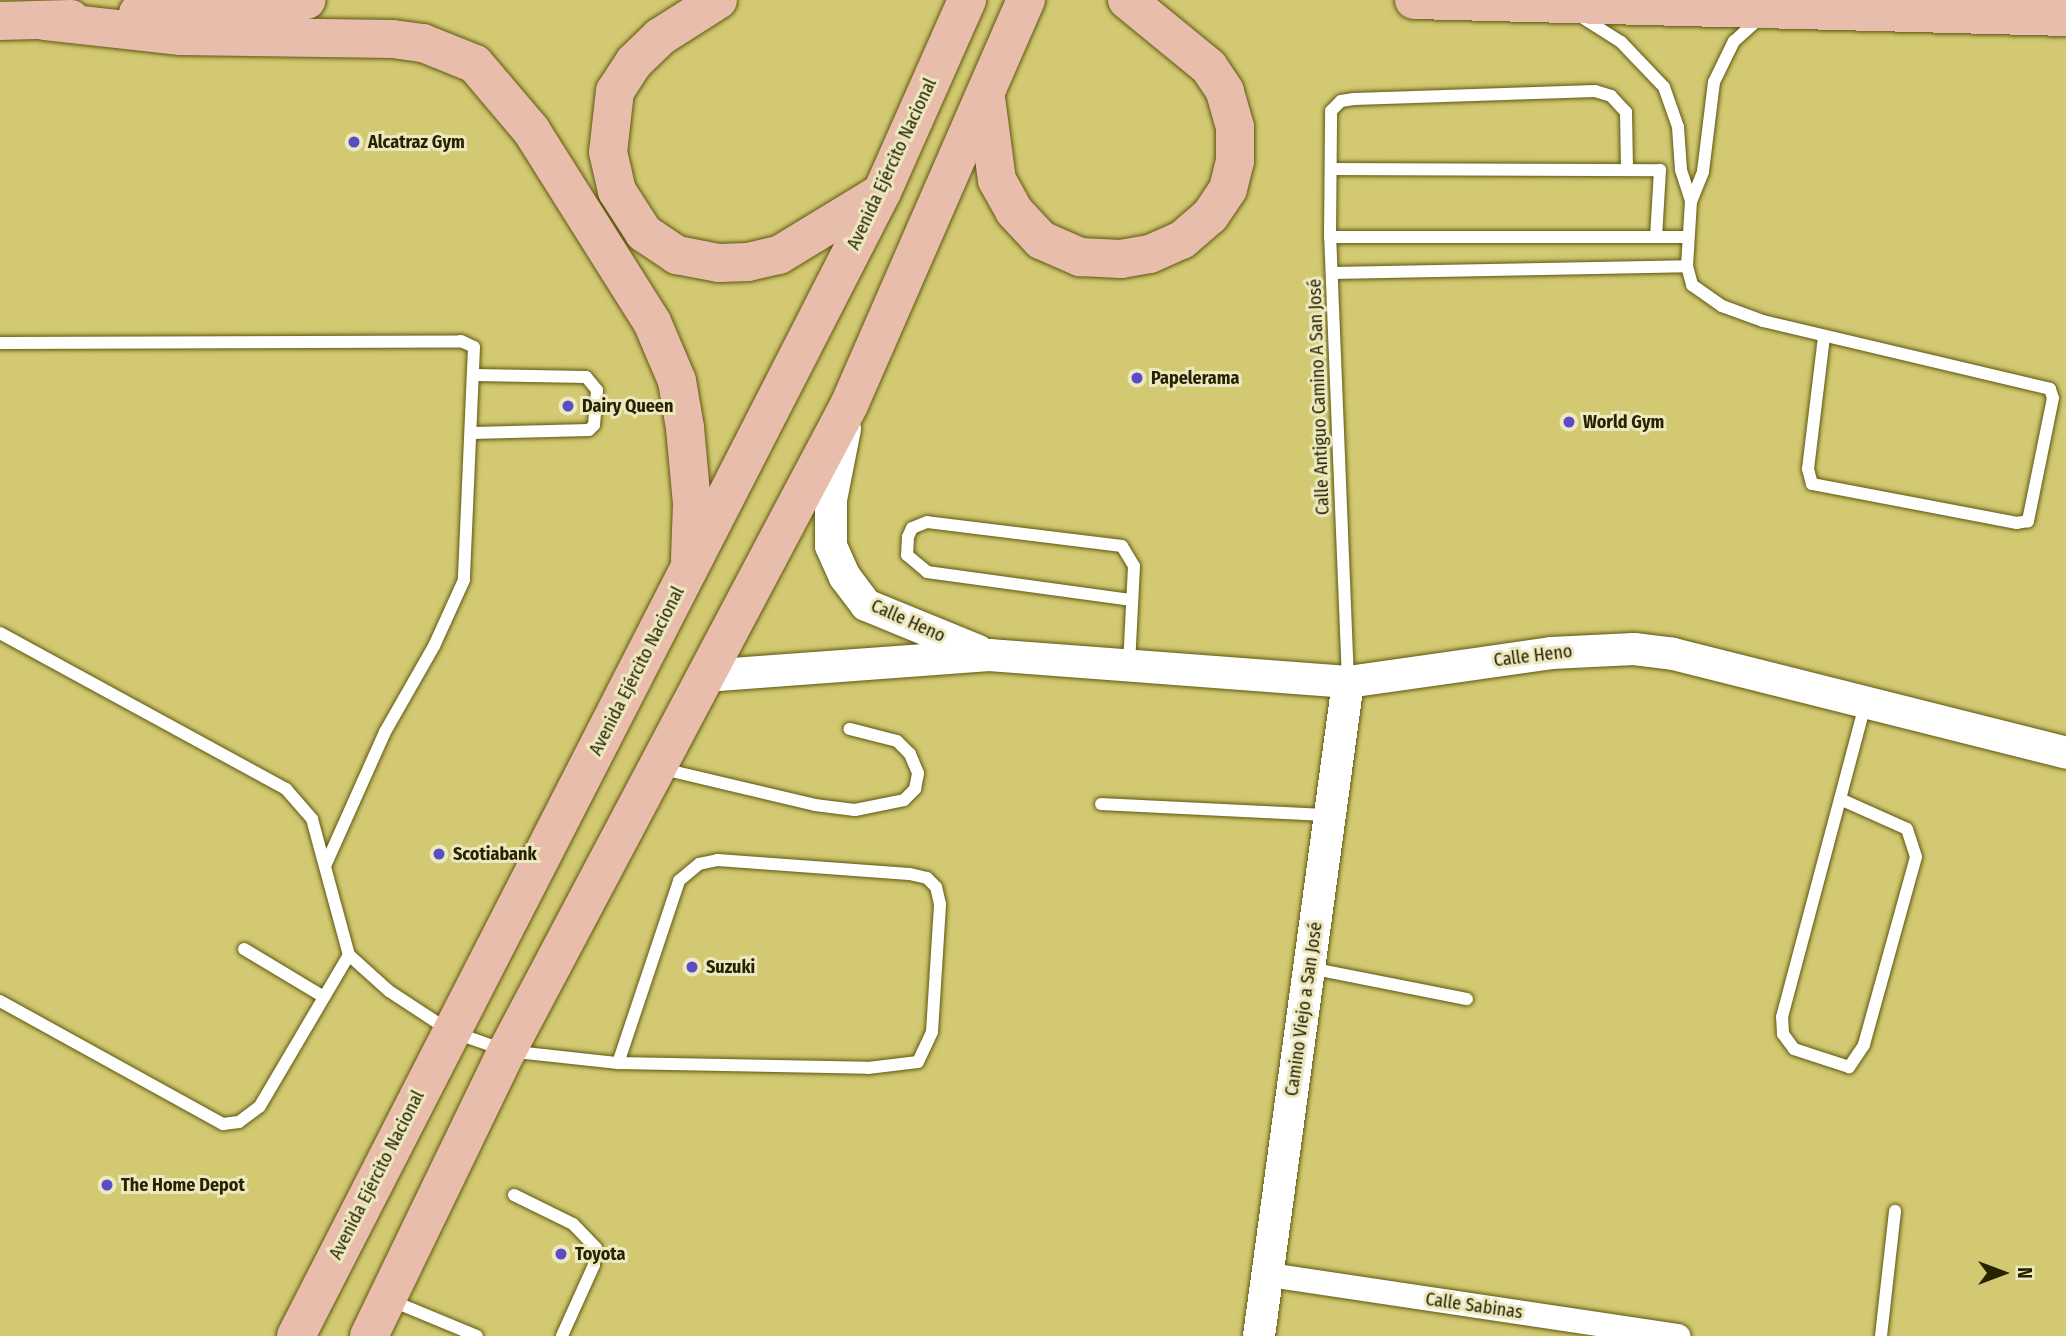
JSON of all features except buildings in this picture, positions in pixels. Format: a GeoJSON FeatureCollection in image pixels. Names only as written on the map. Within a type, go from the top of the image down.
{"type":"FeatureCollection","features":[{"type":"Feature","properties":{"kind":"main road"},"geometry":{"type":"LineString","coordinates":[[0,21],[45,21],[307,0]]}},
{"type":"Feature","properties":{"kind":"main road"},"geometry":{"type":"LineString","coordinates":[[718,0],[660,37],[634,62],[615,91],[608,152],[617,191],[644,233],[677,255],[719,263],[748,262],[779,255],[882,192]]}},
{"type":"Feature","properties":{"kind":"main road","name":"Avenida Ejército Nacional"},"geometry":{"type":"LineString","coordinates":[[296,1336],[882,192],[967,0]]}},
{"type":"Feature","properties":{"kind":"main road"},"geometry":{"type":"LineString","coordinates":[[369,1336],[506,1051],[849,405],[1026,0]]}},
{"type":"Feature","properties":{"kind":"main road"},"geometry":{"type":"LineString","coordinates":[[986,93],[998,180],[1014,211],[1041,240],[1080,257],[1121,259],[1150,254],[1182,240],[1210,216],[1228,189],[1235,161],[1235,127],[1225,91],[1209,67],[1127,0]]}},
{"type":"Feature","properties":{"kind":"main road"},"geometry":{"type":"LineString","coordinates":[[1413,0],[1565,2],[1766,13],[2066,17]]}},
{"type":"Feature","properties":{"kind":"main road"},"geometry":{"type":"LineString","coordinates":[[45,21],[181,36],[393,39],[423,43],[475,64],[531,130],[652,322],[677,381],[685,428],[692,504],[689,571]]}},
{"type":"Feature","properties":{"kind":"street","name":"Calle Heno"},"geometry":{"type":"LineString","coordinates":[[849,405],[831,500],[831,546],[845,577],[866,605],[989,655]]}},
{"type":"Feature","properties":{"kind":"street","name":"Calle Heno"},"geometry":{"type":"LineString","coordinates":[[705,676],[989,655],[1348,682],[1551,653],[1634,649],[1672,654],[2066,753]]}},
{"type":"Feature","properties":{"kind":"street","name":"Camino Viejo a San José"},"geometry":{"type":"LineString","coordinates":[[1259,1336],[1348,682]]}},
{"type":"Feature","properties":{"kind":"street","name":"Calle Sabinas"},"geometry":{"type":"LineString","coordinates":[[1269,1275],[1678,1336]]}},
{"type":"Feature","properties":{"kind":"lane"},"geometry":{"type":"LineString","coordinates":[[1565,2],[1646,63],[1664,87],[1678,127],[1681,170],[1690,201],[1686,266],[1692,285],[1722,306],[1824,336],[2050,388],[2053,398],[2028,521],[2017,523],[1812,484],[1808,470],[1824,336]]}},
{"type":"Feature","properties":{"kind":"lane"},"geometry":{"type":"LineString","coordinates":[[1690,201],[1703,172],[1720,63],[1734,41],[1766,13]]}},
{"type":"Feature","properties":{"kind":"lane","name":"Calle Antiguo Camino A San José"},"geometry":{"type":"LineString","coordinates":[[1348,682],[1330,237],[1331,111],[1341,101],[1354,99],[1595,91],[1611,96],[1626,112],[1626,168]]}},
{"type":"Feature","properties":{"kind":"lane"},"geometry":{"type":"LineString","coordinates":[[1331,169],[1626,168],[1703,172]]}},
{"type":"Feature","properties":{"kind":"lane"},"geometry":{"type":"LineString","coordinates":[[1656,237],[1660,170]]}},
{"type":"Feature","properties":{"kind":"lane"},"geometry":{"type":"LineString","coordinates":[[1330,237],[1688,237]]}},
{"type":"Feature","properties":{"kind":"lane"},"geometry":{"type":"LineString","coordinates":[[1332,273],[1686,266]]}},
{"type":"Feature","properties":{"kind":"lane"},"geometry":{"type":"LineString","coordinates":[[0,343],[461,341],[474,347],[475,375],[464,580],[434,646],[385,732],[326,864]]}},
{"type":"Feature","properties":{"kind":"lane"},"geometry":{"type":"LineString","coordinates":[[472,433],[589,430],[594,425],[597,390],[586,377],[475,375]]}},
{"type":"Feature","properties":{"kind":"lane"},"geometry":{"type":"LineString","coordinates":[[1129,665],[1134,566],[1122,546],[927,522],[912,528],[908,537],[907,555],[927,572],[1132,600]]}},
{"type":"Feature","properties":{"kind":"lane"},"geometry":{"type":"LineString","coordinates":[[0,633],[286,789],[312,818],[349,956],[389,991],[450,1031],[506,1051],[618,1063],[868,1068],[918,1062],[932,1032],[940,904],[936,887],[927,878],[909,874],[718,860],[699,864],[679,881],[618,1063]]}},
{"type":"Feature","properties":{"kind":"lane"},"geometry":{"type":"LineString","coordinates":[[1840,799],[1907,829],[1916,858],[1864,1045],[1849,1067],[1794,1049],[1783,1034],[1782,1017],[1865,704]]}},
{"type":"Feature","properties":{"kind":"lane"},"geometry":{"type":"LineString","coordinates":[[656,767],[815,805],[855,810],[904,800],[915,789],[918,773],[910,754],[897,741],[850,729]]}},
{"type":"Feature","properties":{"kind":"lane"},"geometry":{"type":"LineString","coordinates":[[1101,804],[1330,815]]}},
{"type":"Feature","properties":{"kind":"lane"},"geometry":{"type":"LineString","coordinates":[[244,949],[324,997]]}},
{"type":"Feature","properties":{"kind":"lane"},"geometry":{"type":"LineString","coordinates":[[0,1001],[223,1124],[239,1122],[260,1107],[349,956]]}},
{"type":"Feature","properties":{"kind":"lane"},"geometry":{"type":"LineString","coordinates":[[1310,968],[1467,999]]}},
{"type":"Feature","properties":{"kind":"lane"},"geometry":{"type":"LineString","coordinates":[[513,1195],[573,1224],[596,1248],[594,1265],[562,1336]]}},
{"type":"Feature","properties":{"kind":"lane"},"geometry":{"type":"LineString","coordinates":[[1881,1336],[1895,1211]]}},
{"type":"Feature","properties":{"kind":"lane"},"geometry":{"type":"LineString","coordinates":[[387,1298],[477,1336]]}},
{"type":"Feature","properties":{"kind":"place","name":"Alcatraz Gym"},"geometry":{"type":"Point","coordinates":[354,142]}},
{"type":"Feature","properties":{"kind":"place","name":"Papelerama"},"geometry":{"type":"Point","coordinates":[1137,378]}},
{"type":"Feature","properties":{"kind":"place","name":"Dairy Queen"},"geometry":{"type":"Point","coordinates":[568,406]}},
{"type":"Feature","properties":{"kind":"place","name":"World Gym"},"geometry":{"type":"Point","coordinates":[1569,422]}},
{"type":"Feature","properties":{"kind":"place","name":"Scotiabank"},"geometry":{"type":"Point","coordinates":[439,854]}},
{"type":"Feature","properties":{"kind":"place","name":"Suzuki"},"geometry":{"type":"Point","coordinates":[692,967]}},
{"type":"Feature","properties":{"kind":"place","name":"The Home Depot"},"geometry":{"type":"Point","coordinates":[107,1185]}},
{"type":"Feature","properties":{"kind":"place","name":"Toyota"},"geometry":{"type":"Point","coordinates":[561,1254]}}]}
